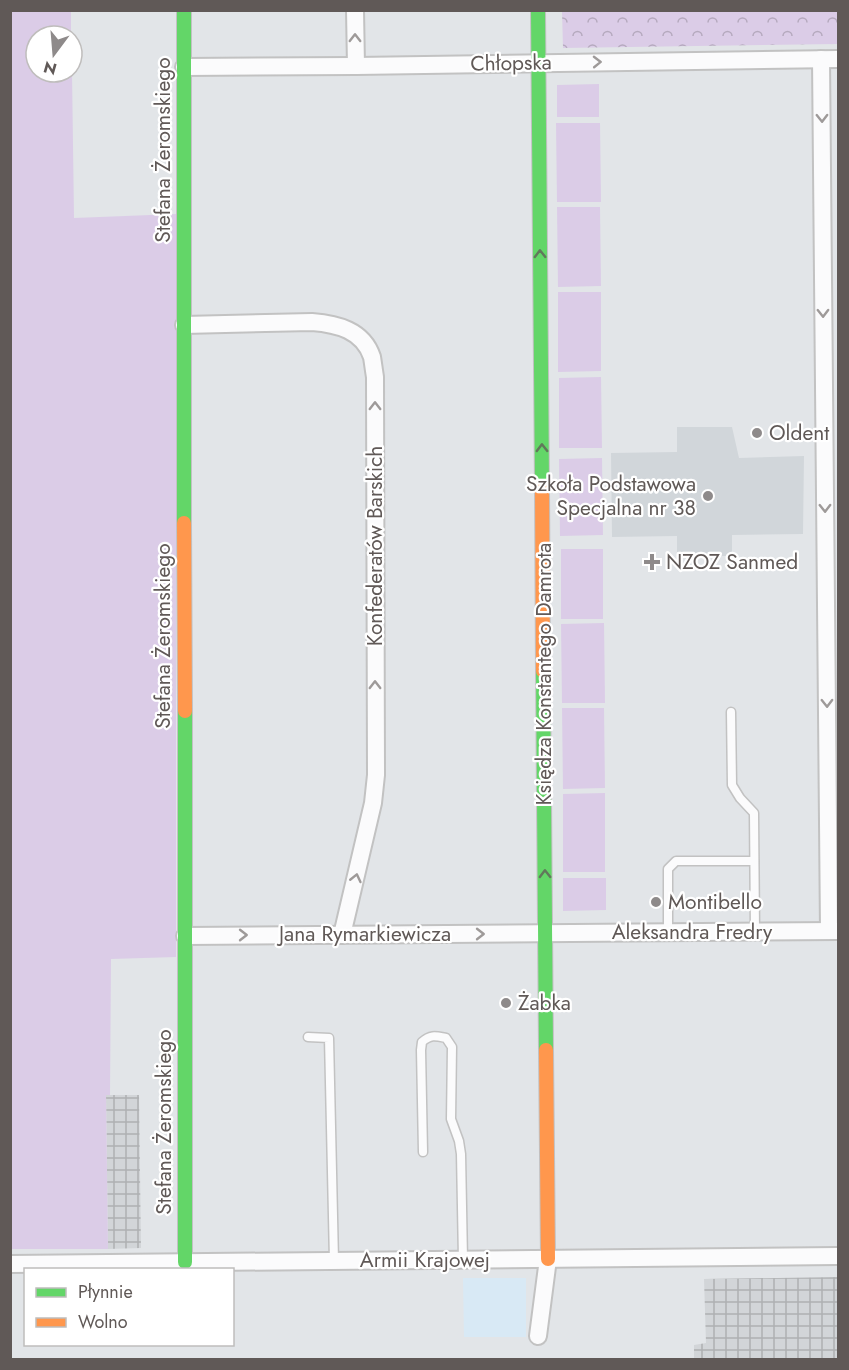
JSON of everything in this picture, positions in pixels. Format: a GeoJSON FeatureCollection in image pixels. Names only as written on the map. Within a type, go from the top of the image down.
{"type":"FeatureCollection","features":[{"type":"Feature","properties":{"kind":"street","name":"Stefana Żeromskiego"},"geometry":{"type":"LineString","coordinates":[[184,10],[185,1262]]}},
{"type":"Feature","properties":{"kind":"street"},"geometry":{"type":"LineString","coordinates":[[355,10],[356,66]]}},
{"type":"Feature","properties":{"kind":"street","name":"Księdza Konstantego Damrota"},"geometry":{"type":"LineString","coordinates":[[538,10],[548,1259],[538,1336]]}},
{"type":"Feature","properties":{"kind":"street"},"geometry":{"type":"LineString","coordinates":[[821,59],[834,931]]}},
{"type":"Feature","properties":{"kind":"street","name":"Chłopska"},"geometry":{"type":"LineString","coordinates":[[184,67],[838,59]]}},
{"type":"Feature","properties":{"kind":"street","name":"Konfederatów Barskich"},"geometry":{"type":"LineString","coordinates":[[184,324],[330,323],[347,328],[363,341],[371,356],[375,377],[376,775],[373,803],[342,935]]}},
{"type":"Feature","properties":{"kind":"street","name":"Aleksandra Fredry"},"geometry":{"type":"LineString","coordinates":[[546,933],[834,931]]}},
{"type":"Feature","properties":{"kind":"street","name":"Jana Rymarkiewicza"},"geometry":{"type":"LineString","coordinates":[[185,936],[546,933]]}},
{"type":"Feature","properties":{"kind":"street","name":"Armii Krajowej"},"geometry":{"type":"LineString","coordinates":[[10,1264],[838,1256]]}},
{"type":"Feature","properties":{"kind":"lane"},"geometry":{"type":"LineString","coordinates":[[731,712],[732,785],[754,813],[754,932]]}},
{"type":"Feature","properties":{"kind":"lane"},"geometry":{"type":"LineString","coordinates":[[668,932],[668,869],[676,861],[754,861]]}},
{"type":"Feature","properties":{"kind":"lane"},"geometry":{"type":"LineString","coordinates":[[423,1152],[420,1050],[422,1042],[428,1036],[436,1036],[446,1038],[452,1047],[451,1119],[461,1154],[463,1260]]}},
{"type":"Feature","properties":{"kind":"lane"},"geometry":{"type":"LineString","coordinates":[[309,1038],[329,1038],[334,1261]]}},
{"type":"Feature","properties":{"kind":"shaded area","name":"Szkoła Podstawowa Specjalna nr 38"},"geometry":{"type":"Polygon","coordinates":[[[677,427],[732,427],[739,458],[804,456],[803,534],[732,535],[732,556],[677,556],[677,536],[612,537],[611,453],[677,452],[677,427]]]}},
{"type":"Feature","properties":{"kind":"shaded area"},"geometry":{"type":"Polygon","coordinates":[[[106,1095],[139,1095],[141,1248],[108,1249],[106,1095]]]}},
{"type":"Feature","properties":{"kind":"shaded area"},"geometry":{"type":"Polygon","coordinates":[[[838,1277],[838,1359],[694,1359],[694,1345],[706,1343],[704,1279],[838,1277]]]}},
{"type":"Feature","properties":{"kind":"shaded area"},"geometry":{"type":"Polygon","coordinates":[[[463,1278],[526,1278],[526,1337],[464,1337],[463,1278]]]}},
{"type":"Feature","properties":{"kind":"green space"},"geometry":{"type":"Polygon","coordinates":[[[10,11],[71,11],[71,24],[24,24],[24,84],[72,84],[74,218],[176,214],[176,957],[111,959],[110,1095],[106,1095],[108,1249],[11,1249],[10,11]]]}},
{"type":"Feature","properties":{"kind":"green space"},"geometry":{"type":"Polygon","coordinates":[[[562,11],[838,11],[838,44],[563,48],[562,11]]]}},
{"type":"Feature","properties":{"kind":"green space"},"geometry":{"type":"Polygon","coordinates":[[[599,84],[599,117],[557,117],[557,85],[599,84]]]}},
{"type":"Feature","properties":{"kind":"green space"},"geometry":{"type":"Polygon","coordinates":[[[556,123],[600,123],[601,202],[557,202],[556,123]]]}},
{"type":"Feature","properties":{"kind":"green space"},"geometry":{"type":"Polygon","coordinates":[[[557,207],[600,207],[601,286],[558,287],[557,207]]]}},
{"type":"Feature","properties":{"kind":"green space"},"geometry":{"type":"Polygon","coordinates":[[[558,292],[601,292],[601,371],[558,372],[558,292]]]}},
{"type":"Feature","properties":{"kind":"green space"},"geometry":{"type":"Polygon","coordinates":[[[601,377],[602,448],[559,448],[559,378],[601,377]]]}},
{"type":"Feature","properties":{"kind":"green space"},"geometry":{"type":"Polygon","coordinates":[[[602,458],[603,535],[560,536],[559,459],[602,458]]]}},
{"type":"Feature","properties":{"kind":"green space"},"geometry":{"type":"Polygon","coordinates":[[[561,549],[603,549],[603,619],[561,619],[561,549]]]}},
{"type":"Feature","properties":{"kind":"green space"},"geometry":{"type":"Polygon","coordinates":[[[604,623],[605,703],[562,703],[561,624],[604,623]]]}},
{"type":"Feature","properties":{"kind":"green space"},"geometry":{"type":"Polygon","coordinates":[[[562,708],[604,708],[605,788],[563,789],[562,708]]]}},
{"type":"Feature","properties":{"kind":"green space"},"geometry":{"type":"Polygon","coordinates":[[[605,793],[605,872],[563,872],[563,794],[605,793]]]}},
{"type":"Feature","properties":{"kind":"green space"},"geometry":{"type":"Polygon","coordinates":[[[563,878],[606,878],[606,910],[563,911],[563,878]]]}},
{"type":"Feature","properties":{"kind":"traffic: fast"},"geometry":{"type":"LineString","coordinates":[[184,10],[184,523]]}},
{"type":"Feature","properties":{"kind":"traffic: fast"},"geometry":{"type":"LineString","coordinates":[[538,10],[542,486]]}},
{"type":"Feature","properties":{"kind":"traffic: fast"},"geometry":{"type":"LineString","coordinates":[[543,671],[546,1050]]}},
{"type":"Feature","properties":{"kind":"traffic: fast"},"geometry":{"type":"LineString","coordinates":[[185,711],[185,1262]]}},
{"type":"Feature","properties":{"kind":"traffic: slow"},"geometry":{"type":"LineString","coordinates":[[542,486],[543,671]]}},
{"type":"Feature","properties":{"kind":"traffic: slow"},"geometry":{"type":"LineString","coordinates":[[184,523],[185,711]]}},
{"type":"Feature","properties":{"kind":"traffic: slow"},"geometry":{"type":"LineString","coordinates":[[546,1050],[548,1259]]}},
{"type":"Feature","properties":{"kind":"place","name":"Oldent"},"geometry":{"type":"Point","coordinates":[757,433]}},
{"type":"Feature","properties":{"kind":"place","name":"Szkoła Podstawowa Specjalna nr 38"},"geometry":{"type":"Point","coordinates":[708,496]}},
{"type":"Feature","properties":{"kind":"place","name":"NZOZ Sanmed"},"geometry":{"type":"Point","coordinates":[652,562]}},
{"type":"Feature","properties":{"kind":"place","name":"Montibello"},"geometry":{"type":"Point","coordinates":[656,902]}},
{"type":"Feature","properties":{"kind":"place","name":"Żabka"},"geometry":{"type":"Point","coordinates":[506,1003]}}]}
